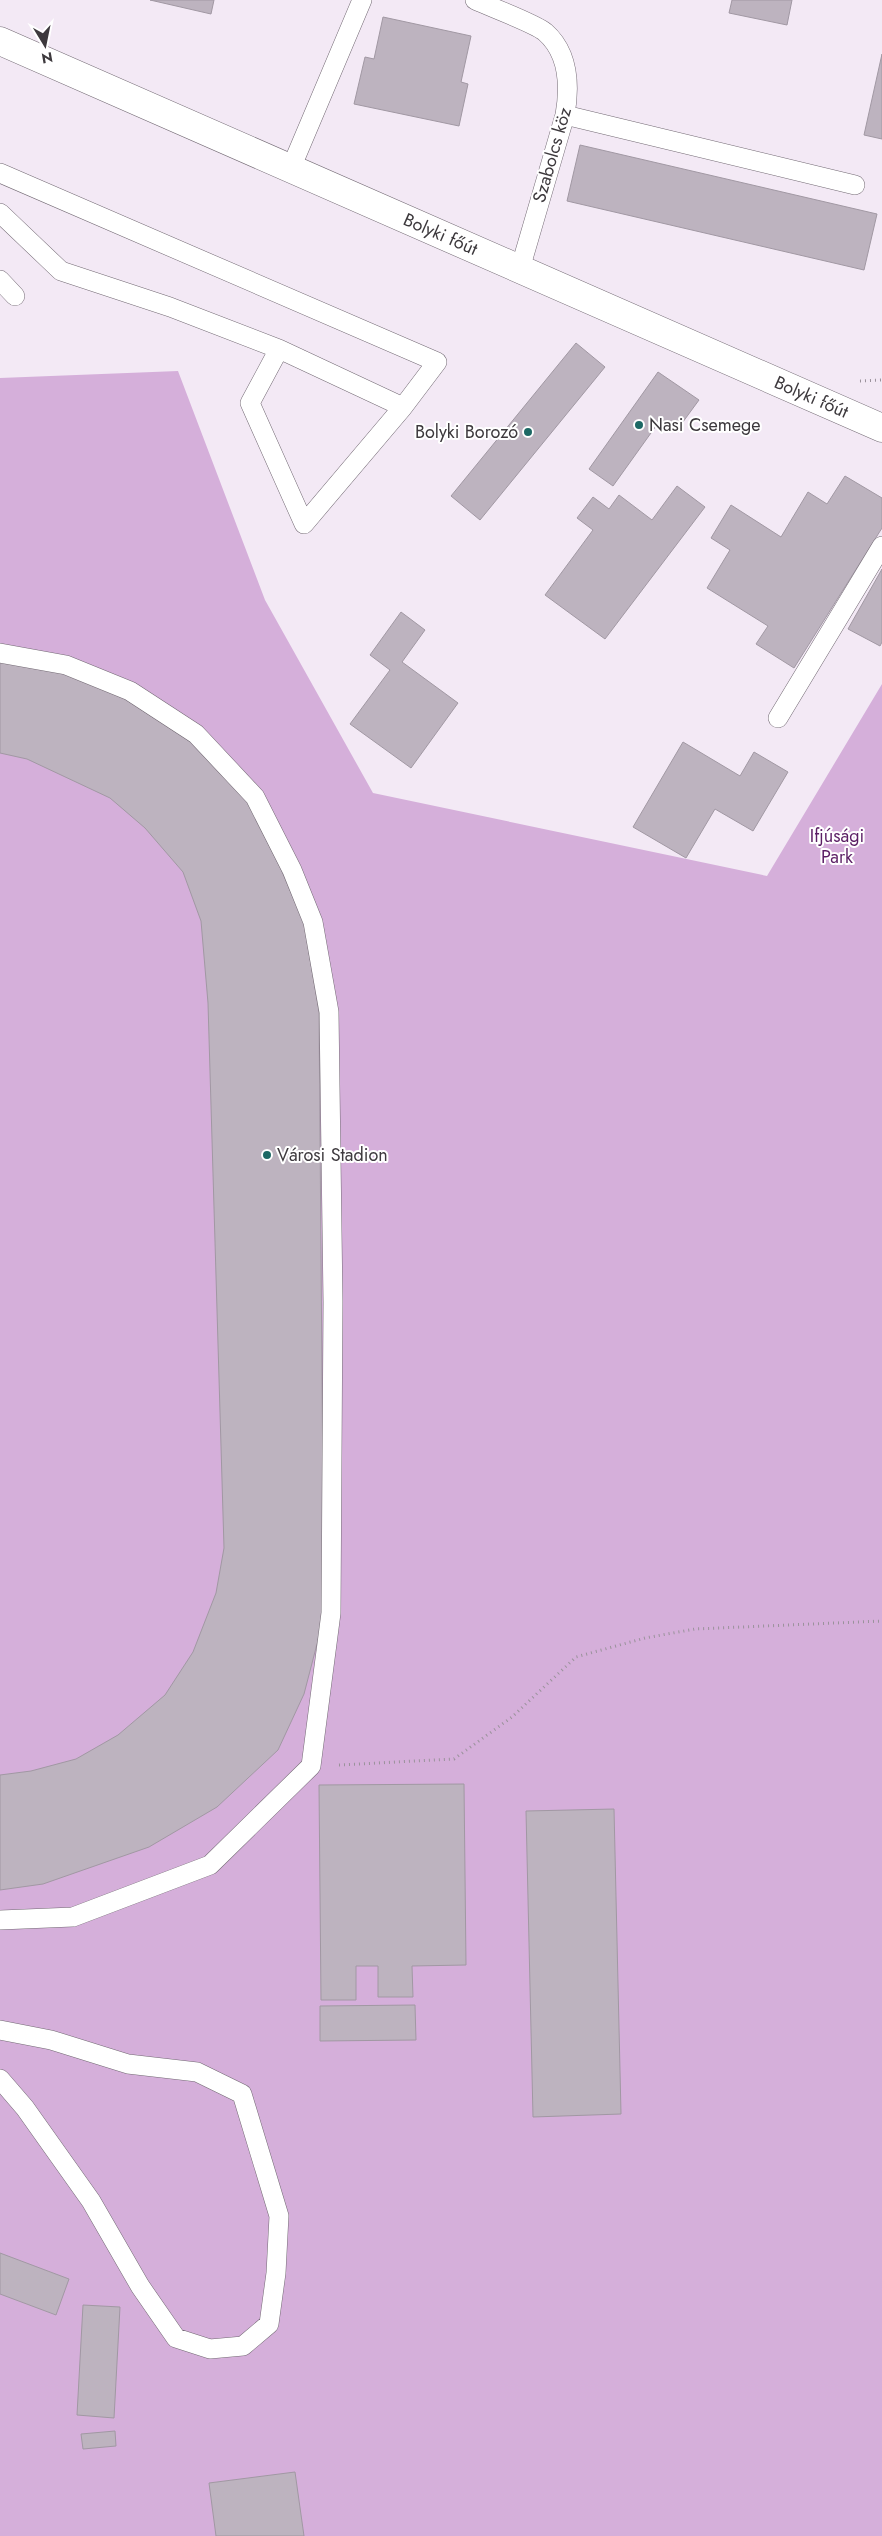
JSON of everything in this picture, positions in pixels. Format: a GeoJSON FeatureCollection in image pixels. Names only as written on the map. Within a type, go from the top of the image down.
{"type":"FeatureCollection","features":[{"type":"Feature","properties":{"kind":"main road","name":"Bolyki főút"},"geometry":{"type":"LineString","coordinates":[[0,41],[882,428]]}},
{"type":"Feature","properties":{"kind":"lane"},"geometry":{"type":"LineString","coordinates":[[291,168],[362,0]]}},
{"type":"Feature","properties":{"kind":"lane","name":"Szabolcs köz"},"geometry":{"type":"LineString","coordinates":[[475,0],[544,31],[561,51],[569,90],[565,114],[520,269]]}},
{"type":"Feature","properties":{"kind":"lane"},"geometry":{"type":"LineString","coordinates":[[565,114],[855,185]]}},
{"type":"Feature","properties":{"kind":"lane"},"geometry":{"type":"LineString","coordinates":[[0,173],[437,362],[402,407],[304,524],[250,403],[279,349]]}},
{"type":"Feature","properties":{"kind":"lane"},"geometry":{"type":"LineString","coordinates":[[0,213],[60,271],[170,307],[279,349],[402,407]]}},
{"type":"Feature","properties":{"kind":"lane"},"geometry":{"type":"LineString","coordinates":[[0,280],[15,296]]}},
{"type":"Feature","properties":{"kind":"lane"},"geometry":{"type":"LineString","coordinates":[[778,718],[882,546]]}},
{"type":"Feature","properties":{"kind":"lane"},"geometry":{"type":"LineString","coordinates":[[0,653],[66,665],[130,691],[196,734],[255,797],[292,870],[313,922],[329,1012],[334,1302],[331,1613],[311,1766],[210,1865],[73,1917],[0,1920]]}},
{"type":"Feature","properties":{"kind":"lane"},"geometry":{"type":"LineString","coordinates":[[0,2030],[51,2040],[128,2064],[198,2072],[242,2094],[279,2216],[276,2273],[268,2324],[243,2346],[210,2349],[176,2338],[140,2286],[91,2202],[25,2108],[0,2080]]}},
{"type":"Feature","properties":{"kind":"path"},"geometry":{"type":"LineString","coordinates":[[311,1766],[454,1759],[512,1717],[576,1657],[645,1638],[695,1629],[882,1621]]}},
{"type":"Feature","properties":{"kind":"green space","name":"Ifjúsági Park"},"geometry":{"type":"Polygon","coordinates":[[[178,371],[265,600],[373,793],[767,876],[882,684],[882,2536],[0,2536],[0,378],[178,371]]]}},
{"type":"Feature","properties":{"kind":"building"},"geometry":{"type":"Polygon","coordinates":[[[150,0],[214,0],[211,14],[150,0]]]}},
{"type":"Feature","properties":{"kind":"building"},"geometry":{"type":"Polygon","coordinates":[[[732,0],[792,0],[787,25],[729,13],[732,0]]]}},
{"type":"Feature","properties":{"kind":"building"},"geometry":{"type":"Polygon","coordinates":[[[383,17],[471,36],[461,82],[468,84],[459,126],[354,104],[365,57],[374,59],[383,17]]]}},
{"type":"Feature","properties":{"kind":"building"},"geometry":{"type":"Polygon","coordinates":[[[882,54],[882,139],[864,135],[882,54]]]}},
{"type":"Feature","properties":{"kind":"building"},"geometry":{"type":"Polygon","coordinates":[[[580,145],[877,214],[864,270],[567,201],[580,145]]]}},
{"type":"Feature","properties":{"kind":"building","name":"Bolyki Borozó"},"geometry":{"type":"Polygon","coordinates":[[[576,343],[605,367],[480,520],[451,496],[576,343]]]}},
{"type":"Feature","properties":{"kind":"building","name":"Nasi Csemege"},"geometry":{"type":"Polygon","coordinates":[[[658,372],[699,400],[677,430],[661,419],[613,486],[589,469],[658,372]]]}},
{"type":"Feature","properties":{"kind":"building"},"geometry":{"type":"Polygon","coordinates":[[[845,476],[882,498],[882,528],[794,668],[756,644],[768,626],[707,588],[730,550],[711,538],[731,505],[781,537],[808,492],[827,504],[845,476]]]}},
{"type":"Feature","properties":{"kind":"building"},"geometry":{"type":"Polygon","coordinates":[[[677,486],[705,507],[605,639],[545,595],[593,530],[577,518],[593,497],[609,509],[619,495],[652,520],[677,486]]]}},
{"type":"Feature","properties":{"kind":"building"},"geometry":{"type":"Polygon","coordinates":[[[882,569],[882,642],[880,646],[848,629],[882,569]]]}},
{"type":"Feature","properties":{"kind":"building"},"geometry":{"type":"Polygon","coordinates":[[[401,612],[425,630],[402,662],[458,703],[411,768],[350,724],[390,670],[370,655],[401,612]]]}},
{"type":"Feature","properties":{"kind":"building","name":"Városi Stadion"},"geometry":{"type":"Polygon","coordinates":[[[0,661],[64,673],[125,699],[189,741],[247,802],[280,867],[304,923],[319,1012],[324,1617],[304,1694],[278,1750],[217,1807],[149,1847],[43,1884],[0,1890],[0,1775],[31,1771],[76,1759],[118,1735],[165,1695],[193,1652],[216,1593],[224,1548],[208,1003],[201,921],[183,872],[145,828],[110,798],[27,759],[0,753],[0,661]]]}},
{"type":"Feature","properties":{"kind":"building"},"geometry":{"type":"Polygon","coordinates":[[[683,742],[740,776],[754,752],[788,772],[753,831],[715,809],[686,858],[633,827],[683,742]]]}},
{"type":"Feature","properties":{"kind":"building"},"geometry":{"type":"Polygon","coordinates":[[[464,1784],[466,1965],[412,1966],[413,1997],[378,1997],[378,1966],[356,1966],[356,2000],[321,2000],[319,1785],[464,1784]]]}},
{"type":"Feature","properties":{"kind":"building"},"geometry":{"type":"Polygon","coordinates":[[[614,1809],[621,2114],[533,2117],[526,1811],[614,1809]]]}},
{"type":"Feature","properties":{"kind":"building"},"geometry":{"type":"Polygon","coordinates":[[[415,2005],[416,2040],[320,2041],[320,2006],[415,2005]]]}},
{"type":"Feature","properties":{"kind":"building"},"geometry":{"type":"Polygon","coordinates":[[[0,2253],[69,2279],[56,2315],[0,2294],[0,2253]]]}},
{"type":"Feature","properties":{"kind":"building"},"geometry":{"type":"Polygon","coordinates":[[[83,2305],[120,2307],[114,2418],[77,2415],[83,2305]]]}},
{"type":"Feature","properties":{"kind":"building"},"geometry":{"type":"Polygon","coordinates":[[[115,2431],[116,2446],[83,2449],[81,2434],[115,2431]]]}},
{"type":"Feature","properties":{"kind":"building"},"geometry":{"type":"Polygon","coordinates":[[[295,2472],[304,2536],[216,2536],[209,2483],[295,2472]]]}},
{"type":"Feature","properties":{"kind":"place","name":"Nasi Csemege"},"geometry":{"type":"Point","coordinates":[639,425]}},
{"type":"Feature","properties":{"kind":"place","name":"Bolyki Borozó"},"geometry":{"type":"Point","coordinates":[528,432]}},
{"type":"Feature","properties":{"kind":"place","name":"Városi Stadion"},"geometry":{"type":"Point","coordinates":[267,1155]}}]}
